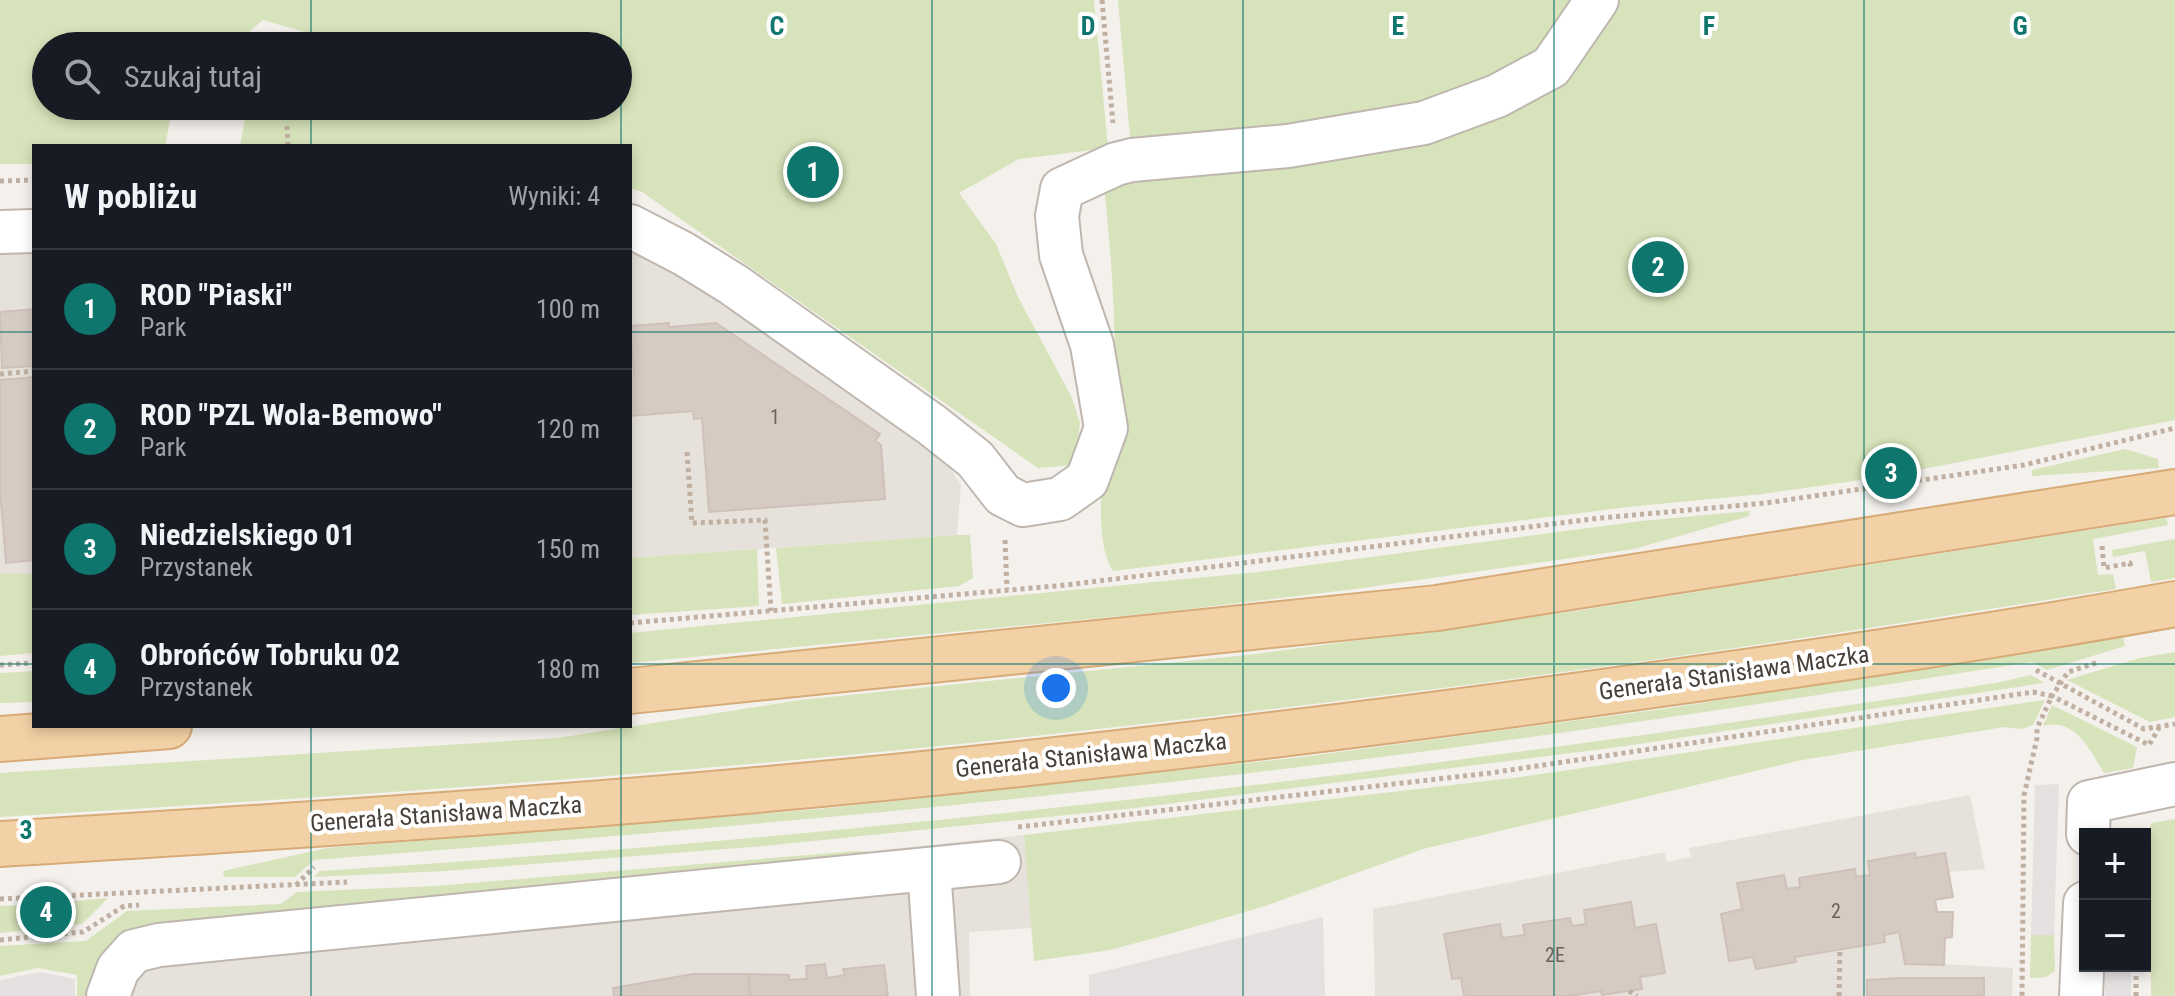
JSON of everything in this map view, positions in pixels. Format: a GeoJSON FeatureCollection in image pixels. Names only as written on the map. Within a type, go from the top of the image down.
{"type":"FeatureCollection","features":[{"type":"Feature","properties":{"kind":"main road"},"geometry":{"type":"LineString","coordinates":[[632,691],[1437,608],[2175,492]]}},
{"type":"Feature","properties":{"kind":"main road","name":"Generała Stanisława Maczka"},"geometry":{"type":"LineString","coordinates":[[0,844],[558,807],[1021,763],[1485,708],[1926,645],[2175,604]]}},
{"type":"Feature","properties":{"kind":"main road"},"geometry":{"type":"LineString","coordinates":[[0,739],[143,728]]}},
{"type":"Feature","properties":{"kind":"street"},"geometry":{"type":"LineString","coordinates":[[632,227],[734,285],[907,407],[975,459],[1003,495],[1023,505],[1060,499],[1087,480],[1106,428],[1092,345],[1061,255],[1057,216],[1062,189],[1116,164],[1288,146],[1424,123],[1497,96],[1551,67],[1597,0]]}},
{"type":"Feature","properties":{"kind":"street"},"geometry":{"type":"LineString","coordinates":[[0,232],[32,231]]}},
{"type":"Feature","properties":{"kind":"street"},"geometry":{"type":"LineString","coordinates":[[2088,828],[2089,802],[2175,784]]}},
{"type":"Feature","properties":{"kind":"street"},"geometry":{"type":"LineString","coordinates":[[108,996],[118,969],[134,951],[159,945],[929,869],[1004,845]]}},
{"type":"Feature","properties":{"kind":"street"},"geometry":{"type":"LineString","coordinates":[[929,869],[938,996]]}},
{"type":"Feature","properties":{"kind":"street"},"geometry":{"type":"LineString","coordinates":[[2081,996],[2082,972]]}},
{"type":"Feature","properties":{"kind":"path"},"geometry":{"type":"LineString","coordinates":[[1102,0],[1116,164]]}},
{"type":"Feature","properties":{"kind":"path"},"geometry":{"type":"LineString","coordinates":[[287,126],[288,144]]}},
{"type":"Feature","properties":{"kind":"path"},"geometry":{"type":"LineString","coordinates":[[0,181],[32,180]]}},
{"type":"Feature","properties":{"kind":"path"},"geometry":{"type":"LineString","coordinates":[[0,374],[32,371]]}},
{"type":"Feature","properties":{"kind":"path"},"geometry":{"type":"LineString","coordinates":[[632,623],[1067,585],[1601,518],[1766,503],[2024,465],[2175,428]]}},
{"type":"Feature","properties":{"kind":"path"},"geometry":{"type":"LineString","coordinates":[[687,452],[692,523],[765,520],[771,611]]}},
{"type":"Feature","properties":{"kind":"path"},"geometry":{"type":"LineString","coordinates":[[2116,542],[2101,544],[2104,568],[2130,563],[2132,577]]}},
{"type":"Feature","properties":{"kind":"path"},"geometry":{"type":"LineString","coordinates":[[2022,996],[2024,795],[2037,728],[2068,672],[2099,662]]}},
{"type":"Feature","properties":{"kind":"path"},"geometry":{"type":"LineString","coordinates":[[0,665],[32,663]]}},
{"type":"Feature","properties":{"kind":"path"},"geometry":{"type":"LineString","coordinates":[[1004,845],[2033,692],[2052,696],[2149,745],[2159,727]]}},
{"type":"Feature","properties":{"kind":"path"},"geometry":{"type":"LineString","coordinates":[[0,899],[356,881]]}},
{"type":"Feature","properties":{"kind":"path"},"geometry":{"type":"LineString","coordinates":[[1839,996],[1840,949]]}},
{"type":"Feature","properties":{"kind":"path"},"geometry":{"type":"LineString","coordinates":[[2136,972],[2136,996]]}},
{"type":"Feature","properties":{"kind":"path"},"geometry":{"type":"LineString","coordinates":[[1629,991],[1637,996]]}},
{"type":"Feature","properties":{"kind":"shaded area"},"geometry":{"type":"Polygon","coordinates":[[[32,247],[32,574],[0,574],[0,248],[32,247]]]}},
{"type":"Feature","properties":{"kind":"shaded area"},"geometry":{"type":"Polygon","coordinates":[[[632,248],[693,278],[943,457],[961,485],[957,535],[632,558],[632,248]]]}},
{"type":"Feature","properties":{"kind":"shaded area"},"geometry":{"type":"Polygon","coordinates":[[[2059,784],[2054,935],[2031,935],[2035,785],[2059,784]]]}},
{"type":"Feature","properties":{"kind":"shaded area"},"geometry":{"type":"Polygon","coordinates":[[[1970,795],[1985,869],[1949,872],[1953,897],[1936,900],[1938,912],[1953,912],[1952,937],[1945,938],[1944,964],[2013,968],[2012,996],[1375,996],[1373,909],[1665,852],[1667,862],[1691,857],[1689,848],[1970,795]]]}},
{"type":"Feature","properties":{"kind":"shaded area"},"geometry":{"type":"Polygon","coordinates":[[[1024,835],[1032,928],[969,932],[970,996],[94,996],[177,924],[1024,835]]]}},
{"type":"Feature","properties":{"kind":"shaded area"},"geometry":{"type":"Polygon","coordinates":[[[1323,917],[1325,996],[1089,996],[1089,975],[1323,917]]]}},
{"type":"Feature","properties":{"kind":"shaded area"},"geometry":{"type":"Polygon","coordinates":[[[41,972],[75,979],[75,996],[0,996],[0,980],[41,972]]]}},
{"type":"Feature","properties":{"kind":"shaded area"},"geometry":{"type":"Polygon","coordinates":[[[2105,972],[2131,972],[2131,996],[2105,996],[2105,972]]]}},
{"type":"Feature","properties":{"kind":"green space"},"geometry":{"type":"Polygon","coordinates":[[[0,0],[1094,0],[1108,148],[1019,159],[959,193],[996,244],[1018,297],[1072,398],[1080,423],[1075,465],[1038,468],[642,192],[632,189],[632,144],[240,144],[245,120],[632,120],[632,32],[304,32],[263,20],[249,32],[32,32],[32,120],[170,120],[165,144],[32,144],[32,164],[0,164],[0,0]]]}},
{"type":"Feature","properties":{"kind":"green space"},"geometry":{"type":"Polygon","coordinates":[[[1118,0],[2175,0],[2175,420],[1918,470],[1906,463],[1904,449],[1868,453],[1871,467],[1861,480],[1113,571],[1105,552],[1101,502],[1115,371],[1112,279],[1104,187],[1134,183],[1118,0]]]}},
{"type":"Feature","properties":{"kind":"green space"},"geometry":{"type":"Polygon","coordinates":[[[2125,449],[2158,459],[2159,468],[2032,476],[2032,470],[2125,449]]]}},
{"type":"Feature","properties":{"kind":"green space"},"geometry":{"type":"Polygon","coordinates":[[[1750,511],[1749,516],[1634,549],[1355,589],[1172,611],[632,663],[632,633],[1258,572],[1641,521],[1750,511]]]}},
{"type":"Feature","properties":{"kind":"green space"},"geometry":{"type":"Polygon","coordinates":[[[2166,518],[2168,525],[2093,539],[2098,575],[2113,574],[2116,589],[1599,667],[1222,715],[705,768],[0,817],[0,773],[557,738],[800,700],[1247,655],[1576,611],[2166,518]]]}},
{"type":"Feature","properties":{"kind":"green space"},"geometry":{"type":"Polygon","coordinates":[[[970,535],[973,578],[959,586],[782,604],[776,548],[970,535]]]}},
{"type":"Feature","properties":{"kind":"green space"},"geometry":{"type":"Polygon","coordinates":[[[2175,539],[2175,578],[2151,582],[2145,551],[2113,557],[2112,550],[2175,539]]]}},
{"type":"Feature","properties":{"kind":"green space"},"geometry":{"type":"Polygon","coordinates":[[[757,549],[759,606],[632,615],[632,558],[757,549]]]}},
{"type":"Feature","properties":{"kind":"green space"},"geometry":{"type":"Polygon","coordinates":[[[0,574],[32,574],[32,653],[0,656],[0,574]]]}},
{"type":"Feature","properties":{"kind":"green space"},"geometry":{"type":"Polygon","coordinates":[[[2123,637],[2125,646],[2047,670],[2032,662],[1645,721],[1355,760],[904,810],[314,860],[295,877],[224,877],[223,871],[327,848],[820,809],[1302,757],[1670,708],[2123,637]]]}},
{"type":"Feature","properties":{"kind":"green space"},"geometry":{"type":"Polygon","coordinates":[[[2175,652],[2175,717],[2150,722],[2067,680],[2140,658],[2175,652]]]}},
{"type":"Feature","properties":{"kind":"green space"},"geometry":{"type":"Polygon","coordinates":[[[32,671],[32,702],[0,703],[0,673],[32,671]]]}},
{"type":"Feature","properties":{"kind":"green space"},"geometry":{"type":"Polygon","coordinates":[[[2031,675],[2044,683],[1619,747],[1135,808],[764,846],[445,871],[314,877],[320,871],[741,839],[1160,796],[1579,744],[1996,683],[2031,675]]]}},
{"type":"Feature","properties":{"kind":"green space"},"geometry":{"type":"Polygon","coordinates":[[[2045,700],[2033,725],[2021,729],[2004,727],[1802,760],[1423,849],[1265,906],[1180,931],[1110,950],[1034,961],[1024,835],[1521,777],[2045,700]]]}},
{"type":"Feature","properties":{"kind":"green space"},"geometry":{"type":"Polygon","coordinates":[[[2052,705],[2137,747],[2133,768],[2104,773],[2080,737],[2064,726],[2043,726],[2052,705]]]}},
{"type":"Feature","properties":{"kind":"green space"},"geometry":{"type":"Polygon","coordinates":[[[2175,819],[2175,996],[2151,996],[2149,828],[2152,823],[2175,819]]]}},
{"type":"Feature","properties":{"kind":"green space"},"geometry":{"type":"Polygon","coordinates":[[[872,852],[177,924],[94,996],[77,996],[77,975],[38,968],[0,976],[0,946],[86,941],[127,911],[281,904],[297,892],[435,886],[872,852]]]}},
{"type":"Feature","properties":{"kind":"green space"},"geometry":{"type":"Polygon","coordinates":[[[108,898],[82,924],[0,933],[0,906],[24,905],[27,921],[64,918],[63,902],[108,898]]]}},
{"type":"Feature","properties":{"kind":"green space"},"geometry":{"type":"Polygon","coordinates":[[[2031,935],[2054,935],[2055,971],[2046,977],[2030,978],[2031,935]]]}},
{"type":"Feature","properties":{"kind":"building"},"geometry":{"type":"Polygon","coordinates":[[[32,309],[32,366],[2,368],[0,312],[32,309]]]}},
{"type":"Feature","properties":{"kind":"building"},"geometry":{"type":"Polygon","coordinates":[[[669,323],[669,327],[716,323],[880,434],[875,441],[881,445],[885,499],[709,512],[702,418],[694,419],[693,411],[632,416],[632,326],[669,323]]]}},
{"type":"Feature","properties":{"kind":"building"},"geometry":{"type":"Polygon","coordinates":[[[32,377],[32,560],[6,563],[0,490],[0,380],[32,377]]]}},
{"type":"Feature","properties":{"kind":"building"},"geometry":{"type":"Polygon","coordinates":[[[1915,853],[1916,858],[1945,853],[1953,897],[1935,900],[1937,912],[1953,912],[1952,937],[1945,938],[1944,965],[1905,964],[1899,932],[1884,935],[1885,942],[1795,957],[1796,962],[1756,969],[1753,957],[1729,961],[1721,914],[1742,909],[1737,883],[1784,875],[1787,889],[1800,887],[1799,878],[1855,869],[1856,877],[1870,875],[1868,861],[1915,853]]]}},
{"type":"Feature","properties":{"kind":"building"},"geometry":{"type":"Polygon","coordinates":[[[1631,902],[1635,928],[1656,924],[1665,973],[1640,977],[1642,989],[1602,995],[1601,991],[1570,996],[1464,996],[1461,978],[1452,979],[1444,934],[1500,924],[1502,938],[1525,935],[1523,925],[1570,918],[1572,926],[1586,924],[1584,910],[1631,902]]]}},
{"type":"Feature","properties":{"kind":"building"},"geometry":{"type":"Polygon","coordinates":[[[825,964],[827,978],[845,975],[843,969],[884,965],[888,996],[750,996],[748,974],[789,975],[789,980],[807,979],[806,966],[825,964]]]}},
{"type":"Feature","properties":{"kind":"building"},"geometry":{"type":"Polygon","coordinates":[[[693,974],[748,974],[750,996],[614,996],[613,988],[693,974]]]}},
{"type":"Feature","properties":{"kind":"building"},"geometry":{"type":"Polygon","coordinates":[[[1984,978],[1984,996],[1867,996],[1867,980],[1984,978]]]}},
{"type":"Feature","properties":{"kind":"place","name":"ROD \"Piaski\""},"geometry":{"type":"Point","coordinates":[813,172]}},
{"type":"Feature","properties":{"kind":"place","name":"ROD \"PZL Wola-Bemowo\""},"geometry":{"type":"Point","coordinates":[1658,267]}},
{"type":"Feature","properties":{"kind":"place","name":"Niedzielskiego 01"},"geometry":{"type":"Point","coordinates":[1891,473]}},
{"type":"Feature","properties":{"kind":"place","name":"Obrońców Tobruku 02"},"geometry":{"type":"Point","coordinates":[46,912]}}]}
